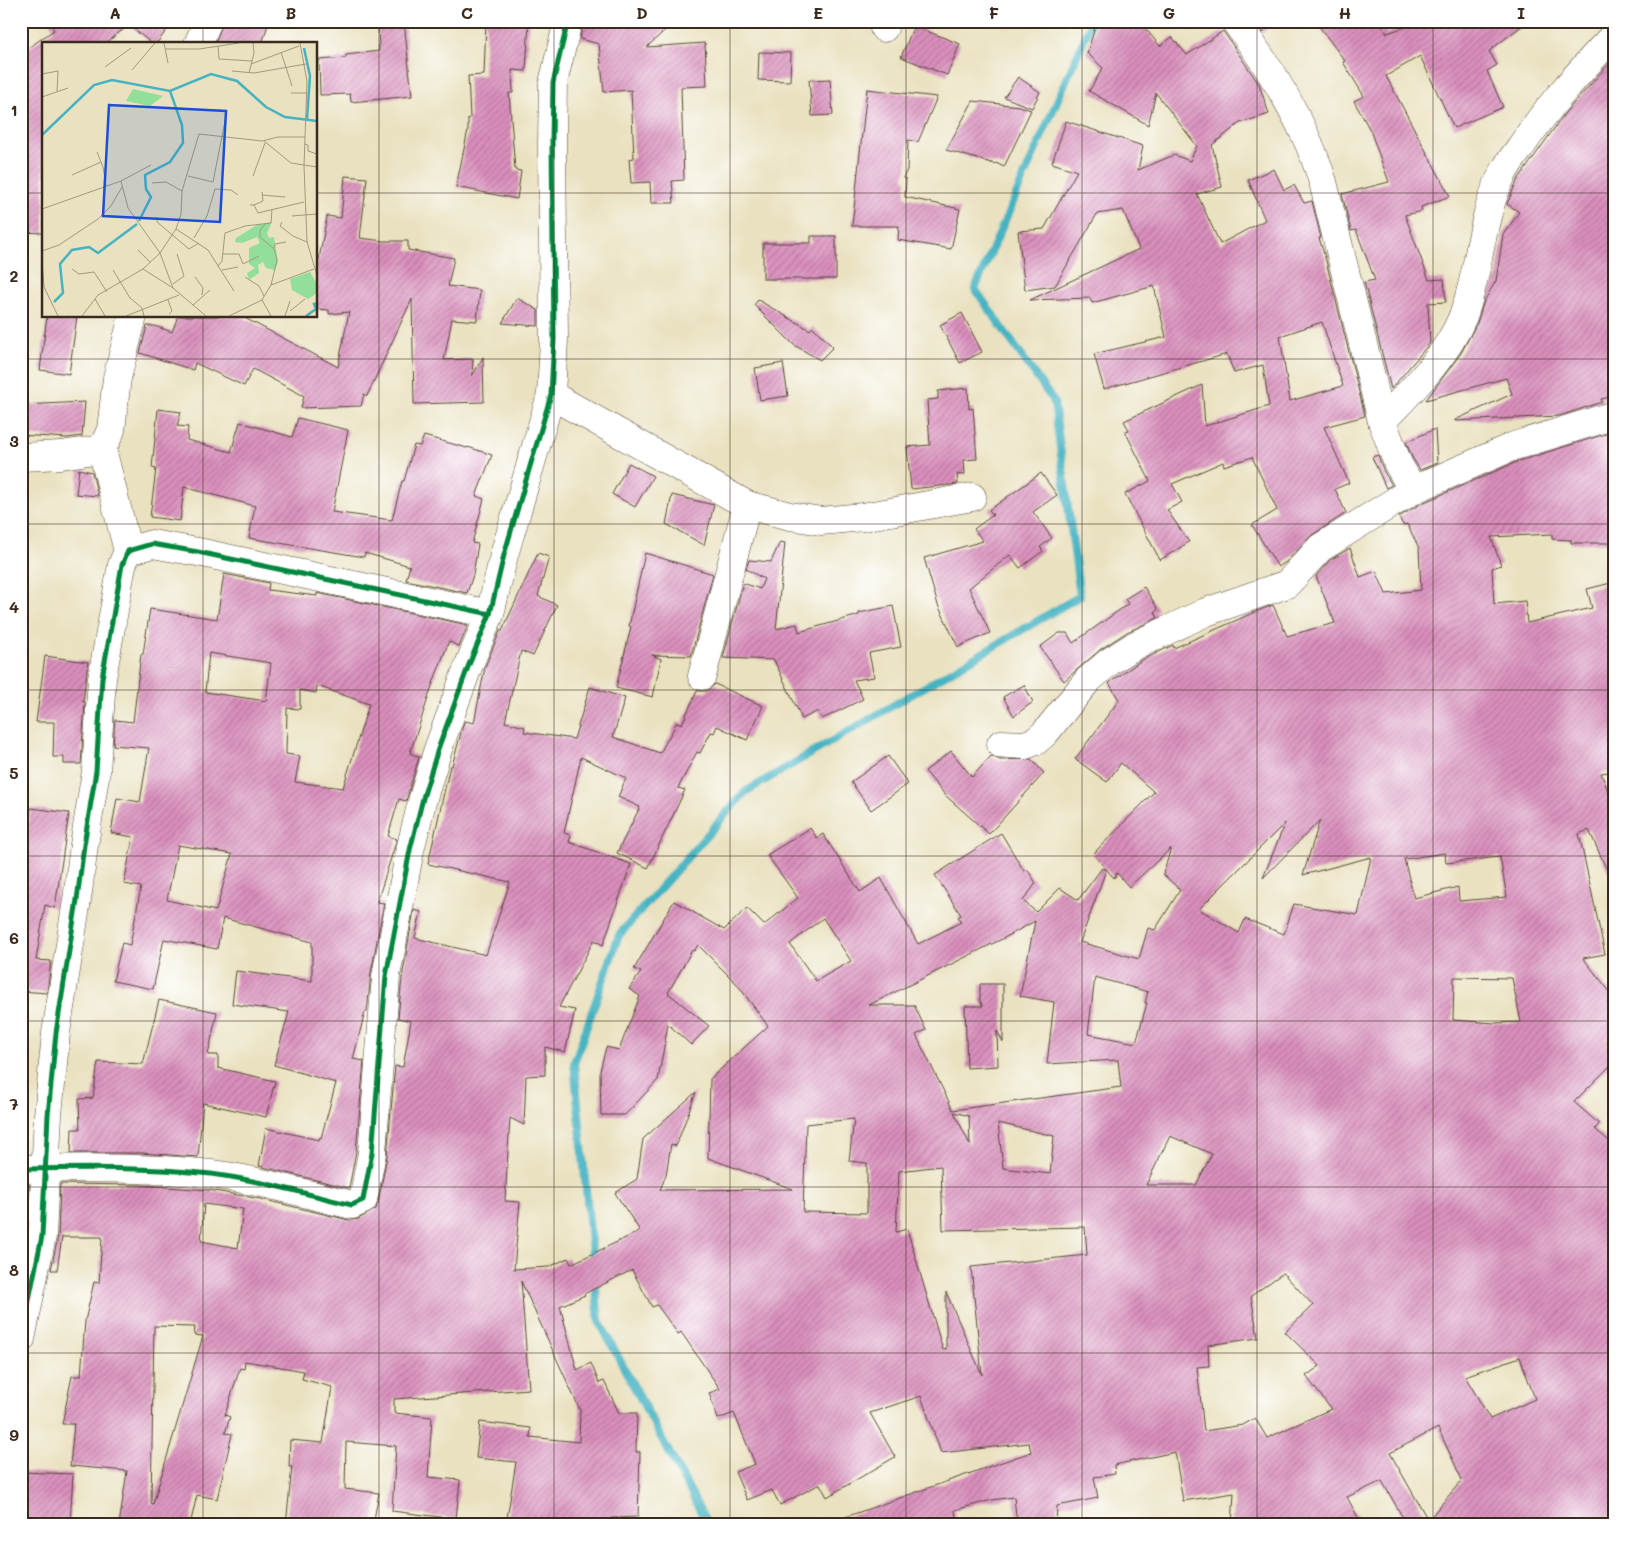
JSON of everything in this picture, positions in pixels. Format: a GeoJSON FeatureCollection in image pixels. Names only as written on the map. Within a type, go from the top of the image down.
{"type":"FeatureCollection","features":[{"type":"Feature","properties":{"kind":"street"},"geometry":{"type":"LineString","coordinates":[[199,42],[208,21]]}},
{"type":"Feature","properties":{"kind":"street"},"geometry":{"type":"LineString","coordinates":[[34,1168],[149,1170],[209,1174],[243,1179],[352,1205],[363,1200],[372,1153],[386,976],[410,850],[438,749],[490,614],[504,555],[551,396],[554,340],[553,83],[568,21]]}},
{"type":"Feature","properties":{"kind":"street"},"geometry":{"type":"LineString","coordinates":[[1235,21],[1261,55],[1298,120],[1315,156],[1382,421],[1398,464],[1413,490]]}},
{"type":"Feature","properties":{"kind":"street"},"geometry":{"type":"LineString","coordinates":[[1382,421],[1420,381],[1448,344],[1463,316],[1485,224],[1501,176],[1528,136],[1553,104],[1615,34]]}},
{"type":"Feature","properties":{"kind":"street"},"geometry":{"type":"LineString","coordinates":[[21,1338],[42,1236],[34,1168],[48,1115],[56,1033],[96,771],[102,678],[122,565],[128,551],[102,449],[110,430],[117,378],[132,318]]}},
{"type":"Feature","properties":{"kind":"street"},"geometry":{"type":"LineString","coordinates":[[551,396],[747,505],[790,516],[821,521],[863,517],[972,497]]}},
{"type":"Feature","properties":{"kind":"street"},"geometry":{"type":"LineString","coordinates":[[1000,744],[1025,745],[1036,741],[1045,733],[1088,680],[1109,662],[1134,646],[1206,612],[1287,584],[1320,548],[1413,490],[1514,446],[1615,415]]}},
{"type":"Feature","properties":{"kind":"street"},"geometry":{"type":"LineString","coordinates":[[21,457],[61,455],[102,449]]}},
{"type":"Feature","properties":{"kind":"street"},"geometry":{"type":"LineString","coordinates":[[702,676],[747,505]]}},
{"type":"Feature","properties":{"kind":"street"},"geometry":{"type":"LineString","coordinates":[[128,551],[152,544],[198,552],[490,614]]}},
{"type":"Feature","properties":{"kind":"building"},"geometry":{"type":"Polygon","coordinates":[[[49,21],[174,21],[158,42],[150,42],[129,25],[107,42],[42,42],[42,233],[21,232],[21,53],[54,30],[49,21]]]}},
{"type":"Feature","properties":{"kind":"building"},"geometry":{"type":"Polygon","coordinates":[[[223,21],[269,21],[263,42],[216,42],[223,21]]]}},
{"type":"Feature","properties":{"kind":"building"},"geometry":{"type":"Polygon","coordinates":[[[486,21],[529,21],[526,71],[512,70],[513,93],[509,93],[515,170],[521,171],[517,199],[456,187],[468,130],[468,119],[470,118],[468,76],[484,75],[486,21]]]}},
{"type":"Feature","properties":{"kind":"building"},"geometry":{"type":"Polygon","coordinates":[[[583,21],[675,21],[647,47],[705,43],[707,86],[681,87],[684,180],[672,181],[674,203],[651,203],[650,182],[631,183],[629,159],[634,158],[631,90],[604,92],[599,44],[580,39],[583,21]]]}},
{"type":"Feature","properties":{"kind":"building"},"geometry":{"type":"Polygon","coordinates":[[[1097,21],[1139,21],[1160,46],[1172,37],[1187,55],[1223,31],[1259,84],[1269,114],[1240,123],[1212,145],[1222,187],[1197,194],[1220,244],[1265,220],[1248,180],[1274,169],[1284,190],[1294,185],[1304,203],[1312,201],[1321,238],[1319,238],[1365,416],[1324,427],[1349,483],[1335,489],[1346,513],[1312,535],[1286,562],[1278,567],[1252,525],[1277,510],[1252,457],[1224,466],[1223,462],[1172,484],[1182,502],[1167,510],[1189,542],[1160,560],[1125,494],[1150,481],[1125,431],[1129,430],[1124,421],[1202,385],[1205,426],[1269,406],[1263,365],[1234,373],[1227,354],[1104,389],[1094,354],[1166,337],[1154,286],[1092,303],[1090,298],[1030,300],[1139,249],[1123,210],[1097,214],[1055,286],[1025,290],[1018,231],[1044,229],[1077,171],[1052,163],[1066,121],[1143,146],[1138,170],[1174,155],[1190,161],[1197,146],[1156,93],[1148,125],[1089,91],[1103,68],[1087,53],[1097,21]],[[1322,322],[1280,336],[1290,401],[1343,386],[1322,322]]]}},
{"type":"Feature","properties":{"kind":"building"},"geometry":{"type":"Polygon","coordinates":[[[1255,21],[1275,21],[1263,33],[1255,21]]]}},
{"type":"Feature","properties":{"kind":"building"},"geometry":{"type":"Polygon","coordinates":[[[1315,21],[1378,21],[1387,33],[1424,21],[1528,21],[1489,51],[1497,65],[1487,71],[1503,107],[1454,128],[1420,56],[1386,76],[1450,196],[1421,207],[1422,211],[1405,215],[1429,280],[1444,279],[1446,302],[1428,303],[1430,343],[1391,389],[1364,282],[1375,280],[1356,230],[1351,231],[1342,194],[1389,182],[1370,130],[1354,101],[1364,96],[1343,62],[1345,61],[1315,21]]]}},
{"type":"Feature","properties":{"kind":"building"},"geometry":{"type":"Polygon","coordinates":[[[404,22],[412,96],[351,102],[350,94],[320,95],[319,60],[346,58],[346,55],[379,51],[378,23],[404,22]]]}},
{"type":"Feature","properties":{"kind":"building"},"geometry":{"type":"Polygon","coordinates":[[[914,26],[960,44],[947,75],[901,57],[914,26]]]}},
{"type":"Feature","properties":{"kind":"building"},"geometry":{"type":"Polygon","coordinates":[[[759,52],[791,53],[790,81],[758,80],[759,52]]]}},
{"type":"Feature","properties":{"kind":"building"},"geometry":{"type":"Polygon","coordinates":[[[1615,57],[1615,396],[1601,399],[1602,402],[1559,416],[1455,421],[1512,394],[1506,378],[1426,400],[1461,353],[1477,323],[1484,301],[1496,281],[1503,235],[1519,212],[1507,204],[1517,181],[1565,113],[1615,57]]]}},
{"type":"Feature","properties":{"kind":"building"},"geometry":{"type":"Polygon","coordinates":[[[1018,77],[1040,92],[1032,108],[1004,97],[1018,77]]]}},
{"type":"Feature","properties":{"kind":"building"},"geometry":{"type":"Polygon","coordinates":[[[830,79],[833,115],[812,116],[809,80],[830,79]]]}},
{"type":"Feature","properties":{"kind":"building"},"geometry":{"type":"Polygon","coordinates":[[[867,89],[937,97],[918,142],[908,140],[907,170],[903,178],[906,179],[905,197],[960,209],[951,249],[898,240],[899,226],[852,226],[867,89]]]}},
{"type":"Feature","properties":{"kind":"building"},"geometry":{"type":"Polygon","coordinates":[[[973,101],[1019,106],[1031,110],[1004,167],[996,163],[946,150],[973,101]]]}},
{"type":"Feature","properties":{"kind":"building"},"geometry":{"type":"Polygon","coordinates":[[[345,176],[367,178],[360,238],[383,241],[408,241],[408,250],[454,258],[448,286],[480,290],[477,321],[452,319],[444,360],[473,359],[472,376],[483,357],[484,402],[414,404],[412,299],[367,396],[364,394],[361,406],[301,408],[304,396],[253,369],[244,386],[195,363],[193,370],[140,353],[147,326],[155,326],[172,332],[177,318],[245,318],[338,367],[349,312],[329,314],[329,310],[318,309],[318,259],[327,216],[341,218],[345,176]]]}},
{"type":"Feature","properties":{"kind":"building"},"geometry":{"type":"Polygon","coordinates":[[[811,236],[836,236],[836,279],[763,279],[763,243],[811,243],[811,236]]]}},
{"type":"Feature","properties":{"kind":"building"},"geometry":{"type":"Polygon","coordinates":[[[517,298],[538,310],[538,326],[502,323],[517,298]]]}},
{"type":"Feature","properties":{"kind":"building"},"geometry":{"type":"Polygon","coordinates":[[[758,300],[810,330],[813,327],[833,347],[820,360],[794,345],[754,305],[758,300]]]}},
{"type":"Feature","properties":{"kind":"building"},"geometry":{"type":"Polygon","coordinates":[[[962,313],[982,352],[960,363],[940,325],[962,313]]]}},
{"type":"Feature","properties":{"kind":"building"},"geometry":{"type":"Polygon","coordinates":[[[47,318],[77,318],[69,374],[40,370],[47,318]]]}},
{"type":"Feature","properties":{"kind":"building"},"geometry":{"type":"Polygon","coordinates":[[[783,363],[788,396],[760,400],[755,368],[783,363]]]}},
{"type":"Feature","properties":{"kind":"building"},"geometry":{"type":"Polygon","coordinates":[[[968,388],[969,409],[973,408],[977,459],[964,460],[965,474],[957,475],[958,484],[911,489],[907,447],[930,445],[927,400],[938,399],[938,391],[968,388]]]}},
{"type":"Feature","properties":{"kind":"building"},"geometry":{"type":"Polygon","coordinates":[[[85,402],[82,436],[67,438],[21,435],[21,405],[85,402]]]}},
{"type":"Feature","properties":{"kind":"building"},"geometry":{"type":"Polygon","coordinates":[[[158,409],[181,412],[177,426],[188,427],[187,440],[231,452],[240,422],[292,437],[298,418],[348,430],[332,512],[392,520],[414,445],[420,446],[424,436],[492,455],[476,496],[484,499],[472,543],[478,544],[473,575],[467,593],[406,580],[410,566],[365,553],[364,557],[249,538],[255,506],[184,487],[180,521],[150,517],[156,469],[152,468],[158,409]]]}},
{"type":"Feature","properties":{"kind":"building"},"geometry":{"type":"Polygon","coordinates":[[[1435,429],[1437,463],[1420,470],[1406,442],[1435,429]]]}},
{"type":"Feature","properties":{"kind":"building"},"geometry":{"type":"Polygon","coordinates":[[[1615,431],[1615,543],[1571,543],[1571,540],[1552,539],[1552,534],[1491,537],[1501,565],[1492,568],[1494,604],[1525,601],[1527,623],[1592,608],[1587,589],[1615,582],[1615,771],[1601,773],[1615,809],[1615,888],[1589,830],[1579,834],[1605,954],[1583,958],[1615,998],[1615,1031],[1606,1041],[1615,1050],[1615,1061],[1574,1102],[1599,1124],[1595,1129],[1615,1146],[1615,1525],[1407,1525],[1382,1481],[1347,1497],[1362,1525],[1232,1525],[1234,1493],[1183,1501],[1175,1452],[1114,1465],[1115,1474],[1094,1477],[1098,1498],[1057,1506],[1056,1525],[1017,1525],[1014,1497],[992,1500],[955,1510],[957,1525],[832,1525],[831,1522],[1031,1452],[1029,1443],[941,1453],[921,1396],[870,1413],[895,1457],[827,1497],[820,1484],[780,1505],[772,1490],[747,1500],[735,1472],[755,1464],[734,1413],[718,1419],[709,1393],[720,1389],[681,1332],[678,1334],[657,1305],[652,1307],[632,1270],[560,1306],[577,1370],[591,1363],[599,1383],[604,1381],[619,1413],[637,1413],[636,1452],[640,1452],[638,1517],[611,1518],[609,1525],[506,1525],[516,1462],[476,1458],[480,1422],[531,1428],[530,1437],[579,1442],[580,1410],[521,1281],[529,1389],[394,1399],[394,1413],[432,1417],[428,1477],[460,1480],[456,1519],[392,1511],[396,1446],[346,1442],[345,1489],[379,1493],[373,1525],[286,1525],[292,1467],[289,1467],[290,1440],[323,1443],[332,1387],[302,1379],[304,1371],[245,1361],[244,1369],[240,1368],[225,1415],[230,1417],[225,1433],[232,1434],[217,1499],[197,1495],[190,1525],[119,1525],[127,1471],[70,1466],[74,1424],[62,1424],[72,1376],[81,1376],[85,1321],[94,1282],[99,1283],[102,1237],[62,1237],[57,1270],[51,1270],[58,1237],[60,1184],[140,1185],[209,1190],[261,1199],[349,1220],[358,1219],[376,1209],[387,1156],[395,1066],[403,1067],[411,1021],[398,1018],[402,978],[414,910],[421,912],[415,938],[486,955],[510,882],[428,864],[450,766],[452,766],[464,722],[474,723],[485,667],[500,631],[502,631],[538,553],[549,557],[538,596],[557,605],[533,656],[521,651],[505,722],[525,727],[524,732],[574,739],[590,687],[625,698],[613,737],[660,753],[677,722],[682,724],[697,691],[707,691],[715,684],[763,706],[747,740],[717,726],[714,733],[711,732],[700,753],[697,752],[678,788],[685,790],[648,868],[617,853],[640,807],[618,797],[626,778],[581,757],[564,833],[571,835],[569,842],[631,864],[603,945],[594,940],[559,1007],[575,1010],[565,1052],[545,1047],[545,1075],[526,1076],[524,1125],[510,1118],[505,1201],[520,1202],[514,1269],[549,1267],[568,1258],[571,1264],[640,1231],[615,1193],[637,1179],[643,1139],[696,1092],[676,1146],[671,1144],[666,1175],[660,1190],[793,1189],[708,1158],[710,1079],[768,1026],[737,984],[698,945],[694,951],[692,950],[668,993],[709,1026],[691,1045],[668,1024],[658,1080],[625,1115],[601,1115],[600,1071],[606,1047],[619,1050],[640,996],[629,989],[641,972],[634,969],[674,901],[724,930],[747,908],[764,925],[798,898],[767,855],[810,828],[817,838],[823,834],[860,892],[881,878],[918,944],[961,922],[958,917],[961,915],[935,875],[1001,833],[1024,871],[1027,869],[1036,883],[1023,901],[1036,912],[1060,888],[1078,900],[1102,868],[1106,870],[1080,942],[1139,959],[1148,928],[1155,930],[1180,890],[1163,874],[1171,848],[1129,887],[1117,873],[1114,878],[1093,854],[1154,792],[1121,763],[1107,782],[1075,759],[1119,700],[1109,683],[1142,660],[1173,645],[1174,648],[1273,605],[1287,636],[1335,623],[1316,576],[1330,560],[1350,548],[1360,577],[1376,571],[1386,594],[1421,590],[1419,548],[1407,524],[1403,525],[1399,517],[1420,504],[1519,461],[1615,431]],[[1320,820],[1263,878],[1285,823],[1199,909],[1239,933],[1245,919],[1284,934],[1294,904],[1358,915],[1371,857],[1303,875],[1320,820]],[[1445,853],[1404,859],[1414,898],[1458,887],[1459,901],[1507,897],[1500,857],[1446,863],[1445,853]],[[823,918],[790,944],[816,981],[851,961],[823,918]],[[1035,921],[869,1005],[914,1005],[926,1030],[916,1035],[953,1110],[1121,1087],[1118,1060],[1047,1064],[1054,1002],[1020,996],[1035,921]],[[1095,977],[1088,1034],[1136,1043],[1147,1003],[1145,1003],[1148,992],[1095,977]],[[1454,977],[1453,1020],[1495,1023],[1521,1022],[1512,978],[1454,977]],[[954,1112],[970,1145],[969,1116],[954,1112]],[[854,1119],[806,1124],[803,1212],[867,1213],[867,1163],[849,1161],[854,1119]],[[998,1123],[1003,1168],[1050,1174],[1054,1136],[998,1123]],[[1170,1136],[1146,1185],[1196,1185],[1212,1154],[1170,1136]],[[941,1166],[899,1171],[896,1232],[907,1229],[943,1350],[946,1349],[946,1292],[982,1375],[971,1267],[1087,1255],[1085,1227],[943,1230],[941,1166]],[[204,1204],[201,1241],[238,1248],[243,1209],[204,1204]],[[1283,1273],[1251,1296],[1258,1338],[1208,1345],[1209,1366],[1197,1367],[1204,1431],[1243,1425],[1255,1418],[1267,1438],[1331,1409],[1306,1376],[1320,1366],[1285,1332],[1313,1305],[1283,1273]],[[154,1326],[151,1503],[153,1504],[203,1336],[194,1335],[195,1327],[154,1326]],[[1520,1357],[1465,1376],[1490,1419],[1535,1399],[1520,1357]],[[1438,1428],[1390,1453],[1428,1520],[1462,1480],[1438,1428]]]}},
{"type":"Feature","properties":{"kind":"building"},"geometry":{"type":"Polygon","coordinates":[[[1378,455],[1384,472],[1392,485],[1386,488],[1372,457],[1378,455]]]}},
{"type":"Feature","properties":{"kind":"building"},"geometry":{"type":"Polygon","coordinates":[[[629,463],[653,476],[635,507],[612,494],[629,463]]]}},
{"type":"Feature","properties":{"kind":"building"},"geometry":{"type":"Polygon","coordinates":[[[79,469],[92,472],[98,496],[76,494],[79,469]]]}},
{"type":"Feature","properties":{"kind":"building"},"geometry":{"type":"Polygon","coordinates":[[[1041,473],[1057,495],[1033,512],[1052,538],[1040,547],[1043,551],[1020,568],[1010,555],[969,588],[990,633],[958,647],[938,605],[924,558],[983,541],[974,529],[993,515],[989,510],[1041,473]]]}},
{"type":"Feature","properties":{"kind":"building"},"geometry":{"type":"Polygon","coordinates":[[[672,495],[714,505],[704,545],[666,524],[672,495]]]}},
{"type":"Feature","properties":{"kind":"building"},"geometry":{"type":"Polygon","coordinates":[[[780,542],[785,543],[776,629],[797,624],[799,632],[859,615],[859,613],[893,606],[901,647],[869,653],[874,677],[854,680],[863,699],[822,719],[818,711],[802,719],[774,660],[723,658],[743,583],[760,589],[764,579],[746,569],[749,560],[771,562],[780,542]]]}},
{"type":"Feature","properties":{"kind":"building"},"geometry":{"type":"Polygon","coordinates":[[[645,553],[713,574],[691,656],[652,655],[661,659],[653,697],[616,688],[631,627],[629,626],[645,553]]]}},
{"type":"Feature","properties":{"kind":"building"},"geometry":{"type":"Polygon","coordinates":[[[224,574],[269,583],[268,590],[317,596],[317,593],[468,625],[459,647],[449,641],[433,683],[410,753],[419,757],[406,801],[399,799],[388,836],[397,839],[377,902],[384,903],[371,973],[367,1012],[365,1012],[353,1059],[364,1061],[356,1151],[349,1188],[259,1166],[266,1128],[319,1140],[321,1138],[336,1083],[274,1065],[289,1012],[232,1004],[236,971],[312,981],[312,942],[223,918],[217,949],[164,939],[153,989],[113,981],[122,943],[130,945],[141,887],[124,884],[133,837],[111,833],[117,798],[140,802],[149,748],[113,745],[115,720],[133,722],[141,654],[143,654],[150,609],[217,619],[224,574]],[[209,653],[205,692],[266,701],[271,663],[209,653]],[[317,686],[316,693],[300,690],[300,709],[287,708],[286,754],[300,756],[295,782],[343,788],[369,704],[317,686]],[[178,845],[167,900],[216,911],[232,854],[178,845]]]}},
{"type":"Feature","properties":{"kind":"building"},"geometry":{"type":"Polygon","coordinates":[[[1144,587],[1158,609],[1155,612],[1158,618],[1127,632],[1101,649],[1064,681],[1040,647],[1059,633],[1067,633],[1073,643],[1128,604],[1125,599],[1144,587]]]}},
{"type":"Feature","properties":{"kind":"building"},"geometry":{"type":"Polygon","coordinates":[[[45,656],[88,662],[83,702],[85,702],[81,764],[64,764],[64,757],[53,757],[54,722],[36,722],[45,656]]]}},
{"type":"Feature","properties":{"kind":"building"},"geometry":{"type":"Polygon","coordinates":[[[1024,685],[1033,702],[1014,716],[1003,697],[1024,685]]]}},
{"type":"Feature","properties":{"kind":"building"},"geometry":{"type":"Polygon","coordinates":[[[951,751],[972,777],[991,756],[1000,760],[1031,759],[1044,773],[989,834],[946,796],[925,771],[951,751]]]}},
{"type":"Feature","properties":{"kind":"building"},"geometry":{"type":"Polygon","coordinates":[[[888,756],[908,784],[871,810],[851,782],[888,756]]]}},
{"type":"Feature","properties":{"kind":"building"},"geometry":{"type":"Polygon","coordinates":[[[31,808],[69,813],[55,908],[45,905],[36,960],[51,961],[47,993],[21,991],[21,848],[25,849],[31,808]]]}},
{"type":"Feature","properties":{"kind":"building"},"geometry":{"type":"Polygon","coordinates":[[[980,984],[1003,984],[1003,1042],[997,1031],[998,1066],[967,1068],[965,1006],[983,1006],[980,1001],[980,984]]]}},
{"type":"Feature","properties":{"kind":"building"},"geometry":{"type":"Polygon","coordinates":[[[159,1000],[217,1012],[208,1055],[218,1055],[218,1068],[275,1081],[266,1117],[203,1103],[198,1157],[141,1153],[71,1153],[72,1129],[80,1129],[79,1099],[93,1098],[98,1062],[143,1064],[159,1000]]]}},
{"type":"Feature","properties":{"kind":"building"},"geometry":{"type":"Polygon","coordinates":[[[29,1184],[26,1234],[21,1260],[21,1185],[29,1184]]]}},
{"type":"Feature","properties":{"kind":"building"},"geometry":{"type":"Polygon","coordinates":[[[21,1472],[73,1474],[70,1525],[21,1525],[21,1472]]]}},
{"type":"Feature","properties":{"kind":"waterway"},"geometry":{"type":"LineString","coordinates":[[593,1263],[574,1063],[619,935],[745,792],[1080,596],[1054,402],[975,289],[1092,21]]}},
{"type":"Feature","properties":{"kind":"waterway"},"geometry":{"type":"LineString","coordinates":[[595,1279],[599,1321],[708,1525]]}},
{"type":"Feature","properties":{"kind":"cycle path"},"geometry":{"type":"LineString","coordinates":[[21,1169],[116,1168],[211,1174],[247,1180],[352,1205],[363,1200],[372,1153],[386,976],[410,850],[438,749],[490,614],[504,555],[551,395],[554,339],[553,83],[568,21]]}},
{"type":"Feature","properties":{"kind":"cycle path"},"geometry":{"type":"LineString","coordinates":[[21,1339],[42,1236],[48,1115],[56,1033],[96,771],[102,678],[122,565],[128,551],[152,544],[198,552],[490,614]]}}]}
